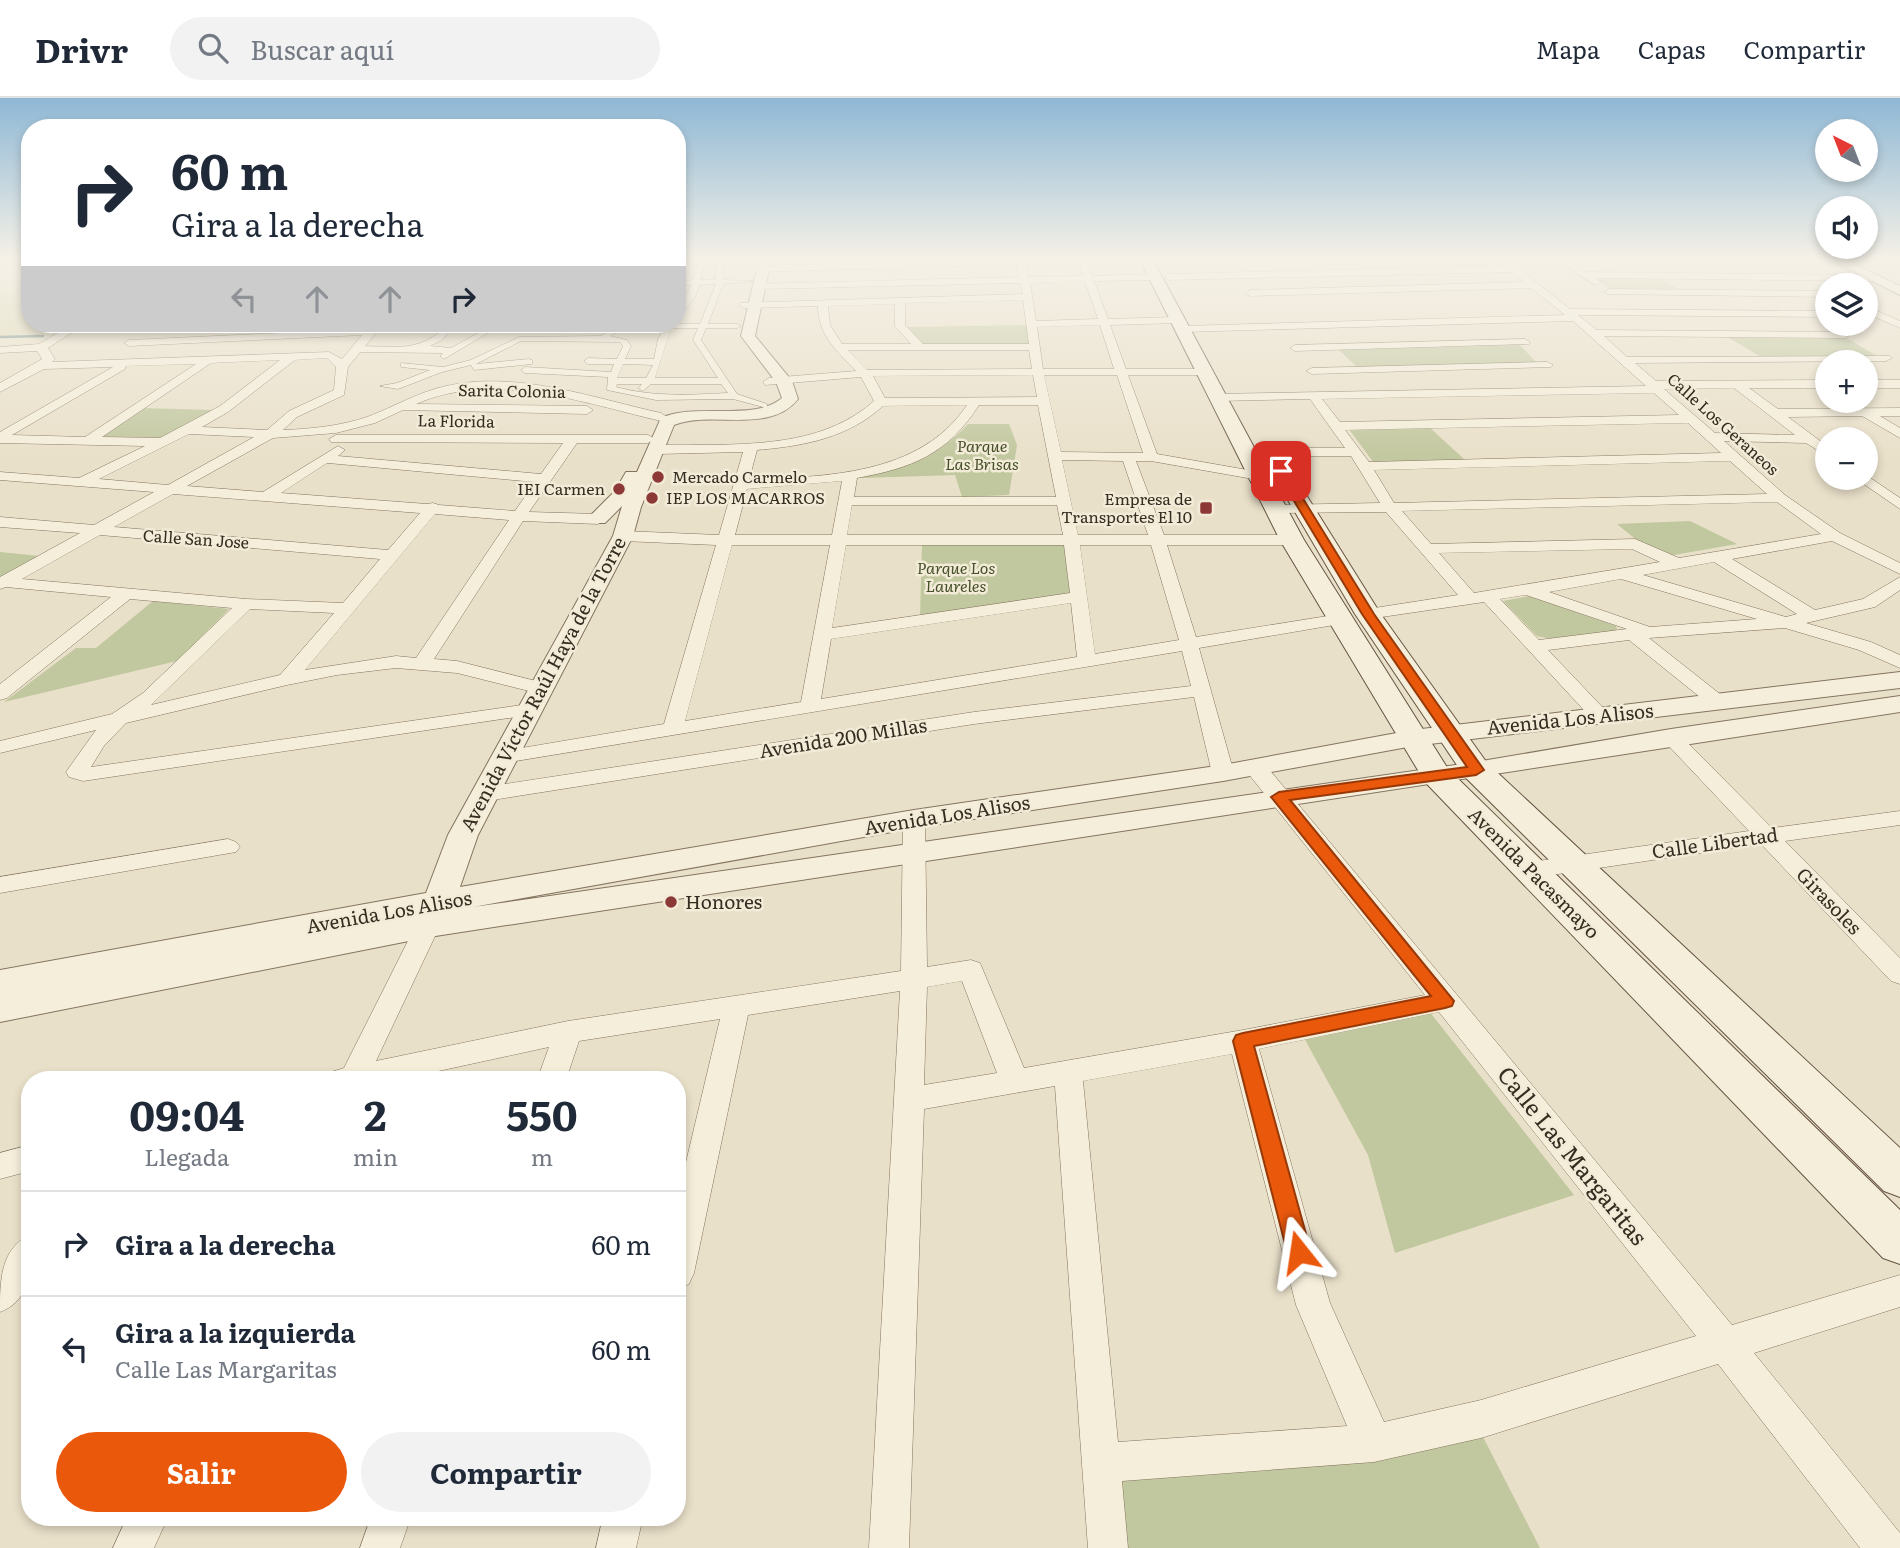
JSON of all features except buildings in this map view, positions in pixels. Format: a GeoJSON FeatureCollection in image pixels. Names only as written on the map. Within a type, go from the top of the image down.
{"type":"FeatureCollection","features":[{"type":"Feature","properties":{"kind":"main road","name":"Avenida Pacasmayo"},"geometry":{"type":"LineString","coordinates":[[1187,328],[1204,372],[1292,540],[1436,775],[1900,1242]]}},
{"type":"Feature","properties":{"kind":"main road","name":"Avenida Pacasmayo"},"geometry":{"type":"LineString","coordinates":[[1187,328],[1240,396],[1303,510],[1368,614],[1476,770],[1900,1177]]}},
{"type":"Feature","properties":{"kind":"street"},"geometry":{"type":"LineString","coordinates":[[701,328],[697,340],[734,396]]}},
{"type":"Feature","properties":{"kind":"street"},"geometry":{"type":"LineString","coordinates":[[736,328],[738,341],[776,382]]}},
{"type":"Feature","properties":{"kind":"street"},"geometry":{"type":"LineString","coordinates":[[187,430],[266,435],[347,427],[398,408],[413,399],[463,387],[513,387],[555,392],[661,417],[748,410],[764,406],[774,399],[776,382],[748,337],[749,328]]}},
{"type":"Feature","properties":{"kind":"street"},"geometry":{"type":"LineString","coordinates":[[826,328],[875,387],[880,402],[1044,401]]}},
{"type":"Feature","properties":{"kind":"street"},"geometry":{"type":"LineString","coordinates":[[902,328],[919,346]]}},
{"type":"Feature","properties":{"kind":"street"},"geometry":{"type":"LineString","coordinates":[[1031,328],[1072,542],[1087,660]]}},
{"type":"Feature","properties":{"kind":"street"},"geometry":{"type":"LineString","coordinates":[[1106,328],[1151,457]]}},
{"type":"Feature","properties":{"kind":"street"},"geometry":{"type":"LineString","coordinates":[[1279,328],[1312,371],[1321,395],[1338,426],[1390,506],[1427,549],[1533,646],[1600,716]]}},
{"type":"Feature","properties":{"kind":"street"},"geometry":{"type":"LineString","coordinates":[[1510,328],[1559,378]]}},
{"type":"Feature","properties":{"kind":"street","name":"Calle Los Geraneos"},"geometry":{"type":"LineString","coordinates":[[1587,328],[1780,498],[1833,536],[1900,569]]}},
{"type":"Feature","properties":{"kind":"street"},"geometry":{"type":"LineString","coordinates":[[1832,328],[1900,366]]}},
{"type":"Feature","properties":{"kind":"street"},"geometry":{"type":"LineString","coordinates":[[0,349],[42,347],[65,333]]}},
{"type":"Feature","properties":{"kind":"street"},"geometry":{"type":"LineString","coordinates":[[104,365],[141,333]]}},
{"type":"Feature","properties":{"kind":"street"},"geometry":{"type":"LineString","coordinates":[[186,340],[194,333]]}},
{"type":"Feature","properties":{"kind":"street"},"geometry":{"type":"LineString","coordinates":[[244,338],[249,333]]}},
{"type":"Feature","properties":{"kind":"street"},"geometry":{"type":"LineString","coordinates":[[129,343],[315,333]]}},
{"type":"Feature","properties":{"kind":"street"},"geometry":{"type":"LineString","coordinates":[[342,367],[369,333]]}},
{"type":"Feature","properties":{"kind":"street"},"geometry":{"type":"LineString","coordinates":[[398,348],[413,338],[410,333]]}},
{"type":"Feature","properties":{"kind":"street"},"geometry":{"type":"LineString","coordinates":[[421,348],[444,333]]}},
{"type":"Feature","properties":{"kind":"street"},"geometry":{"type":"LineString","coordinates":[[422,366],[483,333]]}},
{"type":"Feature","properties":{"kind":"street"},"geometry":{"type":"LineString","coordinates":[[532,333],[577,333]]}},
{"type":"Feature","properties":{"kind":"street"},"geometry":{"type":"LineString","coordinates":[[603,338],[611,333]]}},
{"type":"Feature","properties":{"kind":"street"},"geometry":{"type":"LineString","coordinates":[[622,409],[657,373],[663,333]]}},
{"type":"Feature","properties":{"kind":"street"},"geometry":{"type":"LineString","coordinates":[[1594,333],[1726,334],[1855,341]]}},
{"type":"Feature","properties":{"kind":"street"},"geometry":{"type":"LineString","coordinates":[[1726,334],[1766,359]]}},
{"type":"Feature","properties":{"kind":"street"},"geometry":{"type":"LineString","coordinates":[[513,387],[539,344],[547,338]]}},
{"type":"Feature","properties":{"kind":"street"},"geometry":{"type":"LineString","coordinates":[[419,380],[443,369],[474,362],[519,339],[603,338],[623,340],[627,345],[610,387],[635,396],[655,399],[734,396],[764,406]]}},
{"type":"Feature","properties":{"kind":"street"},"geometry":{"type":"LineString","coordinates":[[1295,348],[1525,342]]}},
{"type":"Feature","properties":{"kind":"street"},"geometry":{"type":"LineString","coordinates":[[0,388],[42,366],[48,359],[43,354],[42,347]]}},
{"type":"Feature","properties":{"kind":"street"},"geometry":{"type":"LineString","coordinates":[[840,347],[1034,347]]}},
{"type":"Feature","properties":{"kind":"street"},"geometry":{"type":"LineString","coordinates":[[357,349],[421,348],[452,351]]}},
{"type":"Feature","properties":{"kind":"street"},"geometry":{"type":"LineString","coordinates":[[2,583],[266,435],[293,414],[340,392],[342,367],[337,358],[329,355],[42,366]]}},
{"type":"Feature","properties":{"kind":"street"},"geometry":{"type":"LineString","coordinates":[[84,481],[224,409],[293,356]]}},
{"type":"Feature","properties":{"kind":"street"},"geometry":{"type":"LineString","coordinates":[[1625,360],[1886,358]]}},
{"type":"Feature","properties":{"kind":"street"},"geometry":{"type":"LineString","coordinates":[[588,360],[658,362]]}},
{"type":"Feature","properties":{"kind":"street"},"geometry":{"type":"LineString","coordinates":[[87,440],[207,361]]}},
{"type":"Feature","properties":{"kind":"street"},"geometry":{"type":"LineString","coordinates":[[0,438],[125,364]]}},
{"type":"Feature","properties":{"kind":"street"},"geometry":{"type":"LineString","coordinates":[[404,365],[443,369],[525,368],[649,382],[726,381]]}},
{"type":"Feature","properties":{"kind":"street"},"geometry":{"type":"LineString","coordinates":[[385,386],[525,368]]}},
{"type":"Feature","properties":{"kind":"street"},"geometry":{"type":"LineString","coordinates":[[1312,371],[1559,378],[1655,387],[1815,384]]}},
{"type":"Feature","properties":{"kind":"street"},"geometry":{"type":"LineString","coordinates":[[776,382],[864,372],[1204,372]]}},
{"type":"Feature","properties":{"kind":"street"},"geometry":{"type":"LineString","coordinates":[[1217,397],[1321,395],[1559,378]]}},
{"type":"Feature","properties":{"kind":"street"},"geometry":{"type":"LineString","coordinates":[[419,380],[440,391]]}},
{"type":"Feature","properties":{"kind":"street","name":"Avenida Víctor Raúl Haya de la Torre"},"geometry":{"type":"LineString","coordinates":[[598,519],[623,494],[642,459],[670,420],[750,414],[781,407],[790,399],[776,382]]}},
{"type":"Feature","properties":{"kind":"street"},"geometry":{"type":"LineString","coordinates":[[1878,384],[1900,384]]}},
{"type":"Feature","properties":{"kind":"street"},"geometry":{"type":"LineString","coordinates":[[1737,385],[1815,443]]}},
{"type":"Feature","properties":{"kind":"street","name":"La Florida"},"geometry":{"type":"LineString","coordinates":[[266,435],[352,439],[573,439],[653,445],[752,445],[791,442],[837,432],[866,418],[880,402]]}},
{"type":"Feature","properties":{"kind":"street"},"geometry":{"type":"LineString","coordinates":[[743,485],[850,475],[912,459],[930,450],[960,428],[975,402]]}},
{"type":"Feature","properties":{"kind":"street","name":"Sarita Colonia"},"geometry":{"type":"LineString","coordinates":[[398,408],[622,409]]}},
{"type":"Feature","properties":{"kind":"street"},"geometry":{"type":"LineString","coordinates":[[1878,413],[1900,412]]}},
{"type":"Feature","properties":{"kind":"street"},"geometry":{"type":"LineString","coordinates":[[1776,413],[1815,413]]}},
{"type":"Feature","properties":{"kind":"street"},"geometry":{"type":"LineString","coordinates":[[1867,413],[1900,434]]}},
{"type":"Feature","properties":{"kind":"street","name":"Avenida Víctor Raúl Haya de la Torre"},"geometry":{"type":"LineString","coordinates":[[353,1071],[434,914],[463,835],[625,528],[653,445],[656,419],[661,417]]}},
{"type":"Feature","properties":{"kind":"street"},"geometry":{"type":"LineString","coordinates":[[1338,426],[1690,419]]}},
{"type":"Feature","properties":{"kind":"street"},"geometry":{"type":"LineString","coordinates":[[1710,437],[1810,439]]}},
{"type":"Feature","properties":{"kind":"street"},"geometry":{"type":"LineString","coordinates":[[0,438],[163,442]]}},
{"type":"Feature","properties":{"kind":"street"},"geometry":{"type":"LineString","coordinates":[[267,496],[328,459],[352,439]]}},
{"type":"Feature","properties":{"kind":"street"},"geometry":{"type":"LineString","coordinates":[[422,664],[573,439]]}},
{"type":"Feature","properties":{"kind":"street"},"geometry":{"type":"LineString","coordinates":[[673,728],[752,445]]}},
{"type":"Feature","properties":{"kind":"street"},"geometry":{"type":"LineString","coordinates":[[1246,452],[1356,452]]}},
{"type":"Feature","properties":{"kind":"street"},"geometry":{"type":"LineString","coordinates":[[1056,456],[1151,457],[1259,476]]}},
{"type":"Feature","properties":{"kind":"street"},"geometry":{"type":"LineString","coordinates":[[1129,457],[1160,541],[1223,773]]}},
{"type":"Feature","properties":{"kind":"street"},"geometry":{"type":"LineString","coordinates":[[1365,466],[1734,457]]}},
{"type":"Feature","properties":{"kind":"street"},"geometry":{"type":"LineString","coordinates":[[328,459],[545,479]]}},
{"type":"Feature","properties":{"kind":"street"},"geometry":{"type":"LineString","coordinates":[[810,705],[850,475]]}},
{"type":"Feature","properties":{"kind":"street"},"geometry":{"type":"LineString","coordinates":[[0,476],[433,507],[519,516],[598,519],[625,528],[727,539],[1072,542],[1292,540]]}},
{"type":"Feature","properties":{"kind":"street"},"geometry":{"type":"LineString","coordinates":[[1878,490],[1900,505]]}},
{"type":"Feature","properties":{"kind":"street"},"geometry":{"type":"LineString","coordinates":[[1277,510],[1780,498]]}},
{"type":"Feature","properties":{"kind":"street"},"geometry":{"type":"LineString","coordinates":[[846,501],[1063,500]]}},
{"type":"Feature","properties":{"kind":"street"},"geometry":{"type":"LineString","coordinates":[[287,678],[433,507]]}},
{"type":"Feature","properties":{"kind":"street","name":"Calle San Jose"},"geometry":{"type":"LineString","coordinates":[[0,522],[392,555]]}},
{"type":"Feature","properties":{"kind":"street"},"geometry":{"type":"LineString","coordinates":[[1368,614],[1527,590],[1833,536]]}},
{"type":"Feature","properties":{"kind":"street"},"geometry":{"type":"LineString","coordinates":[[1427,549],[1635,544],[1678,564]]}},
{"type":"Feature","properties":{"kind":"street"},"geometry":{"type":"LineString","coordinates":[[1717,557],[1814,617]]}},
{"type":"Feature","properties":{"kind":"street"},"geometry":{"type":"LineString","coordinates":[[1622,574],[1865,646],[1900,662]]}},
{"type":"Feature","properties":{"kind":"street"},"geometry":{"type":"LineString","coordinates":[[1533,646],[1642,633],[1782,623],[1869,603],[1900,582]]}},
{"type":"Feature","properties":{"kind":"street"},"geometry":{"type":"LineString","coordinates":[[2,583],[246,604],[345,608]]}},
{"type":"Feature","properties":{"kind":"street"},"geometry":{"type":"LineString","coordinates":[[1527,590],[1642,633],[1718,702]]}},
{"type":"Feature","properties":{"kind":"street"},"geometry":{"type":"LineString","coordinates":[[0,694],[128,592]]}},
{"type":"Feature","properties":{"kind":"street"},"geometry":{"type":"LineString","coordinates":[[822,635],[1079,597]]}},
{"type":"Feature","properties":{"kind":"street"},"geometry":{"type":"LineString","coordinates":[[246,604],[150,697],[121,717],[96,742],[77,772],[83,775],[535,699]]}},
{"type":"Feature","properties":{"kind":"street"},"geometry":{"type":"LineString","coordinates":[[504,757],[1340,619]]}},
{"type":"Feature","properties":{"kind":"street"},"geometry":{"type":"LineString","coordinates":[[0,765],[7,746],[287,678],[337,669],[396,662],[457,667],[535,699]]}},
{"type":"Feature","properties":{"kind":"street","name":"Avenida Los Alisos"},"geometry":{"type":"LineString","coordinates":[[0,1008],[434,914],[914,819],[1223,773],[1413,738],[1900,680]]}},
{"type":"Feature","properties":{"kind":"street"},"geometry":{"type":"LineString","coordinates":[[959,681],[974,718]]}},
{"type":"Feature","properties":{"kind":"street","name":"Avenida 200 Millas"},"geometry":{"type":"LineString","coordinates":[[486,794],[974,718],[1202,690]]}},
{"type":"Feature","properties":{"kind":"street","name":"Avenida Los Alisos"},"geometry":{"type":"LineString","coordinates":[[0,983],[434,914],[914,852],[1476,770],[1671,737],[1900,704]]}},
{"type":"Feature","properties":{"kind":"street","name":"Girasoles"},"geometry":{"type":"LineString","coordinates":[[1671,737],[1900,975]]}},
{"type":"Feature","properties":{"kind":"street","name":"Calle Las Margaritas"},"geometry":{"type":"LineString","coordinates":[[1255,767],[1724,1343],[1883,1547]]}},
{"type":"Feature","properties":{"kind":"street","name":"Calle Libertad"},"geometry":{"type":"LineString","coordinates":[[1531,870],[1900,817]]}},
{"type":"Feature","properties":{"kind":"street"},"geometry":{"type":"LineString","coordinates":[[889,1548],[915,978],[914,819]]}},
{"type":"Feature","properties":{"kind":"street"},"geometry":{"type":"LineString","coordinates":[[0,885],[228,847]]}},
{"type":"Feature","properties":{"kind":"street"},"geometry":{"type":"LineString","coordinates":[[386,1071],[568,1032],[736,1009],[971,970],[1014,1080]]}},
{"type":"Feature","properties":{"kind":"street"},"geometry":{"type":"LineString","coordinates":[[908,1100],[1243,1041],[1445,1001]]}},
{"type":"Feature","properties":{"kind":"street"},"geometry":{"type":"LineString","coordinates":[[686,1233],[736,1009]]}},
{"type":"Feature","properties":{"kind":"street"},"geometry":{"type":"LineString","coordinates":[[554,1071],[568,1032]]}},
{"type":"Feature","properties":{"kind":"street"},"geometry":{"type":"LineString","coordinates":[[1243,1041],[1313,1305],[1374,1443]]}},
{"type":"Feature","properties":{"kind":"street"},"geometry":{"type":"LineString","coordinates":[[1068,1072],[1108,1548]]}},
{"type":"Feature","properties":{"kind":"street"},"geometry":{"type":"LineString","coordinates":[[0,1166],[21,1160]]}},
{"type":"Feature","properties":{"kind":"street"},"geometry":{"type":"LineString","coordinates":[[0,1296],[21,1264]]}},
{"type":"Feature","properties":{"kind":"street"},"geometry":{"type":"LineString","coordinates":[[1100,1463],[1374,1443],[1481,1419],[1900,1291]]}},
{"type":"Feature","properties":{"kind":"street"},"geometry":{"type":"LineString","coordinates":[[133,1548],[144,1526]]}},
{"type":"Feature","properties":{"kind":"street"},"geometry":{"type":"LineString","coordinates":[[380,1548],[388,1526]]}},
{"type":"Feature","properties":{"kind":"street"},"geometry":{"type":"LineString","coordinates":[[616,1548],[621,1526]]}},
{"type":"Feature","properties":{"kind":"shaded area"},"geometry":{"type":"Polygon","coordinates":[[[0,328],[21,328],[21,333],[57,333],[53,336],[0,336],[0,328]]]}},
{"type":"Feature","properties":{"kind":"green space"},"geometry":{"type":"Polygon","coordinates":[[[905,328],[1028,328],[1031,345],[922,345],[905,328]]]}},
{"type":"Feature","properties":{"kind":"green space"},"geometry":{"type":"Polygon","coordinates":[[[1724,335],[1843,336],[1867,350],[1815,350],[1815,357],[1761,357],[1724,335]]]}},
{"type":"Feature","properties":{"kind":"green space"},"geometry":{"type":"Polygon","coordinates":[[[1520,345],[1538,364],[1357,367],[1339,350],[1520,345]]]}},
{"type":"Feature","properties":{"kind":"green space"},"geometry":{"type":"Polygon","coordinates":[[[140,408],[215,410],[165,438],[97,437],[140,408]]]}},
{"type":"Feature","properties":{"kind":"green space","name":"Parque Las Brisas"},"geometry":{"type":"Polygon","coordinates":[[[968,424],[1009,424],[1017,445],[1009,495],[962,497],[955,475],[860,476],[932,451],[957,435],[968,424]]]}},
{"type":"Feature","properties":{"kind":"green space"},"geometry":{"type":"Polygon","coordinates":[[[1428,426],[1465,460],[1374,463],[1348,428],[1428,426]]]}},
{"type":"Feature","properties":{"kind":"green space"},"geometry":{"type":"Polygon","coordinates":[[[1690,521],[1737,544],[1668,556],[1639,542],[1617,524],[1690,521]]]}},
{"type":"Feature","properties":{"kind":"green space","name":"Parque Los Laureles"},"geometry":{"type":"Polygon","coordinates":[[[922,543],[1068,544],[1074,595],[920,617],[922,543]]]}},
{"type":"Feature","properties":{"kind":"green space"},"geometry":{"type":"Polygon","coordinates":[[[0,552],[39,556],[0,578],[0,552]]]}},
{"type":"Feature","properties":{"kind":"green space"},"geometry":{"type":"Polygon","coordinates":[[[1530,596],[1616,626],[1617,629],[1613,632],[1552,639],[1537,636],[1503,601],[1530,596]]]}},
{"type":"Feature","properties":{"kind":"green space"},"geometry":{"type":"Polygon","coordinates":[[[153,601],[229,609],[177,661],[4,702],[76,648],[96,648],[153,601]]]}},
{"type":"Feature","properties":{"kind":"green space"},"geometry":{"type":"Polygon","coordinates":[[[1429,1011],[1574,1195],[1395,1253],[1368,1155],[1303,1036],[1429,1011]]]}},
{"type":"Feature","properties":{"kind":"green space"},"geometry":{"type":"Polygon","coordinates":[[[1482,1435],[1540,1548],[1118,1548],[1111,1481],[1482,1435]]]}},
{"type":"Feature","properties":{"kind":"waterway"},"geometry":{"type":"LineString","coordinates":[[0,337],[43,336]]}},
{"type":"Feature","properties":{"kind":"place","name":"Mercado Carmelo"},"geometry":{"type":"Point","coordinates":[658,477]}},
{"type":"Feature","properties":{"kind":"place","name":"IEI Carmen"},"geometry":{"type":"Point","coordinates":[619,489]}},
{"type":"Feature","properties":{"kind":"place","name":"IEP LOS MACARROS"},"geometry":{"type":"Point","coordinates":[652,498]}},
{"type":"Feature","properties":{"kind":"place","name":"Empresa de Transportes El 10"},"geometry":{"type":"Point","coordinates":[1206,508]}},
{"type":"Feature","properties":{"kind":"place","name":"Honores"},"geometry":{"type":"Point","coordinates":[671,902]}},
{"type":"Feature","properties":{"kind":"route"},"geometry":{"type":"LineString","coordinates":[[1281,471],[1368,614],[1476,770],[1279,797],[1445,1001],[1243,1041],[1299,1252]]}}]}
